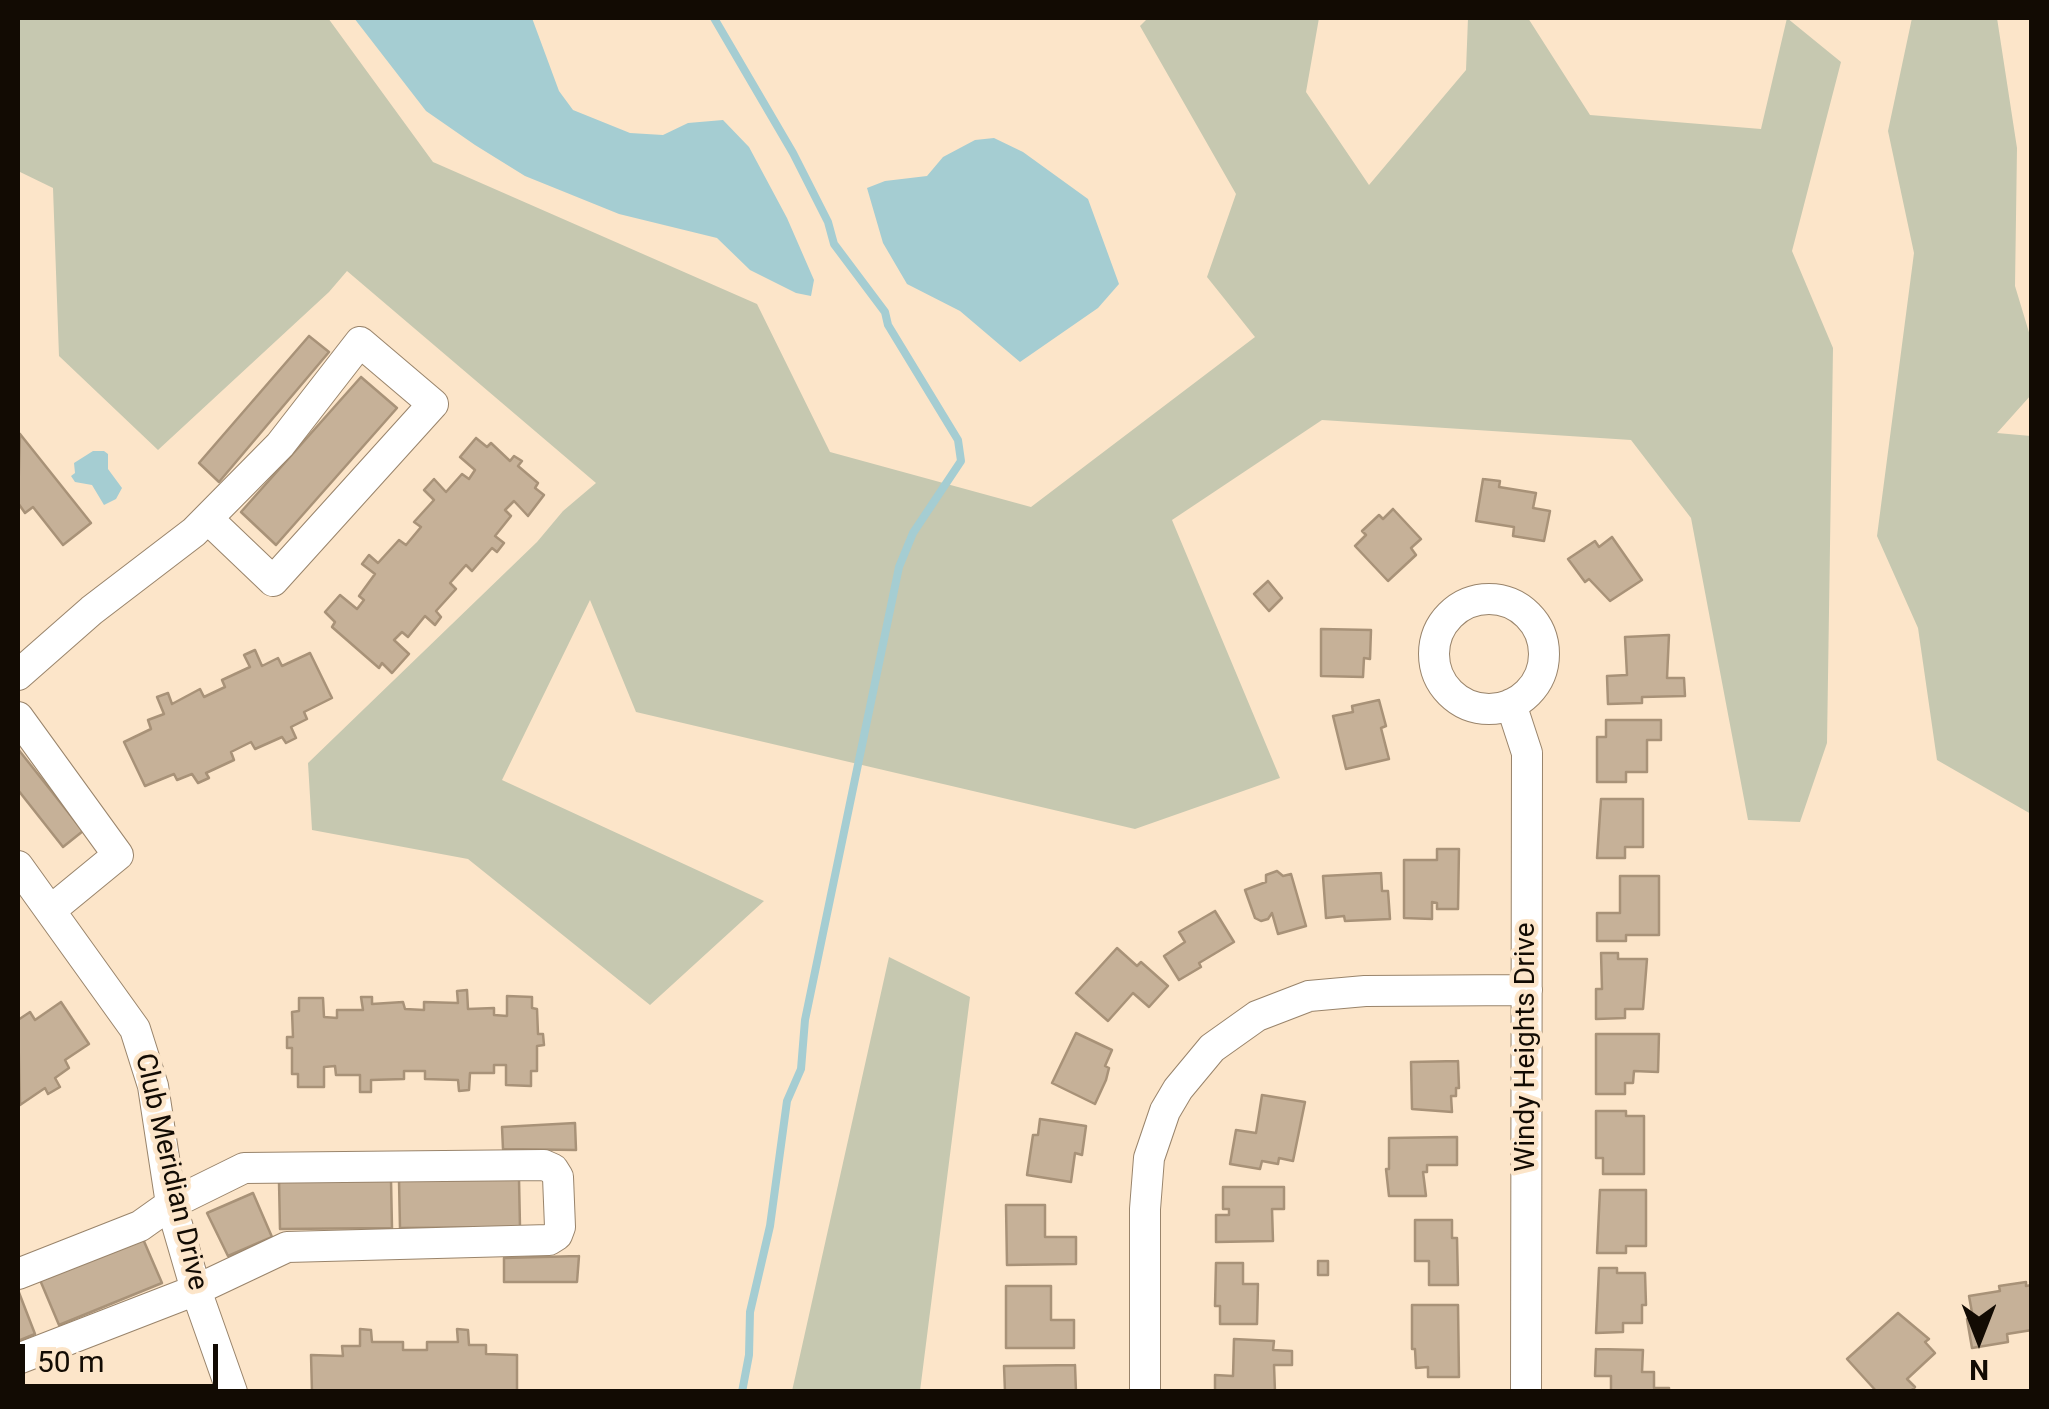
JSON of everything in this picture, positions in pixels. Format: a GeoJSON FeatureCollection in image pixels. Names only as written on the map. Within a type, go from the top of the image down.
{"type":"FeatureCollection","features":[{"type":"Feature","properties":{"kind":"street"},"geometry":{"type":"LineString","coordinates":[[18,675],[208,518],[280,445],[360,342],[434,404],[273,581],[208,518]]}},
{"type":"Feature","properties":{"kind":"street","name":"Windy Heights Drive"},"geometry":{"type":"LineString","coordinates":[[1511,704],[1527,753],[1526,1392]]}},
{"type":"Feature","properties":{"kind":"street"},"geometry":{"type":"LineString","coordinates":[[18,717],[118,855],[50,910]]}},
{"type":"Feature","properties":{"kind":"street","name":"Club Meridian Drive"},"geometry":{"type":"LineString","coordinates":[[18,866],[135,1029],[152,1086],[171,1204],[232,1392]]}},
{"type":"Feature","properties":{"kind":"street"},"geometry":{"type":"LineString","coordinates":[[1145,1392],[1145,1208],[1149,1158],[1172,1100],[1212,1048],[1257,1016],[1309,996],[1365,991],[1527,990]]}},
{"type":"Feature","properties":{"kind":"street"},"geometry":{"type":"LineString","coordinates":[[18,1274],[140,1226],[171,1204],[244,1168],[544,1165],[558,1177],[560,1227],[549,1240],[298,1245],[196,1290],[18,1359]]}},
{"type":"Feature","properties":{"kind":"green space"},"geometry":{"type":"Polygon","coordinates":[[[18,18],[328,18],[433,162],[757,304],[830,452],[1031,507],[1255,337],[1207,277],[1236,194],[1140,26],[1148,18],[1319,18],[1306,92],[1369,185],[1466,70],[1468,18],[1528,18],[1590,115],[1761,129],[1787,18],[1841,62],[1792,251],[1833,348],[1827,743],[1800,822],[1748,820],[1691,518],[1631,440],[1322,420],[1172,520],[1280,778],[1135,829],[636,712],[590,600],[502,780],[764,901],[650,1005],[468,859],[312,830],[308,763],[596,483],[347,271],[158,450],[59,356],[53,188],[18,171],[18,18]]]}},
{"type":"Feature","properties":{"kind":"green space"},"geometry":{"type":"Polygon","coordinates":[[[1912,18],[1997,18],[2017,148],[2015,286],[2031,339],[2031,395],[1997,433],[2031,436],[2031,814],[1937,760],[1918,628],[1877,536],[1914,253],[1888,131],[1912,18]]]}},
{"type":"Feature","properties":{"kind":"green space"},"geometry":{"type":"Polygon","coordinates":[[[889,957],[970,997],[920,1391],[792,1391],[889,957]]]}},
{"type":"Feature","properties":{"kind":"water"},"geometry":{"type":"Polygon","coordinates":[[[354,18],[532,18],[559,91],[573,110],[630,133],[663,135],[688,123],[723,120],[749,147],[787,218],[814,280],[811,296],[796,293],[750,270],[717,238],[619,214],[525,176],[426,111],[354,18]]]}},
{"type":"Feature","properties":{"kind":"water"},"geometry":{"type":"Polygon","coordinates":[[[994,138],[1023,152],[1088,199],[1119,284],[1098,308],[1020,362],[960,311],[907,284],[883,243],[867,188],[885,181],[927,176],[943,157],[975,140],[994,138]]]}},
{"type":"Feature","properties":{"kind":"water"},"geometry":{"type":"Polygon","coordinates":[[[93,451],[108,454],[108,469],[122,488],[116,499],[104,505],[92,485],[75,482],[71,476],[75,473],[74,463],[93,451]]]}},
{"type":"Feature","properties":{"kind":"building"},"geometry":{"type":"Polygon","coordinates":[[[309,336],[329,352],[219,482],[199,463],[309,336]]]}},
{"type":"Feature","properties":{"kind":"building"},"geometry":{"type":"Polygon","coordinates":[[[361,377],[397,408],[276,545],[241,512],[361,377]]]}},
{"type":"Feature","properties":{"kind":"building"},"geometry":{"type":"Polygon","coordinates":[[[20,434],[91,523],[63,545],[33,507],[25,513],[18,503],[20,434]]]}},
{"type":"Feature","properties":{"kind":"building"},"geometry":{"type":"Polygon","coordinates":[[[476,438],[487,447],[491,443],[510,461],[514,456],[522,461],[518,466],[538,483],[535,488],[544,495],[528,516],[514,501],[505,510],[511,516],[495,536],[504,543],[497,552],[492,548],[472,571],[466,565],[450,583],[456,589],[436,611],[441,617],[435,625],[425,616],[408,637],[402,632],[394,640],[409,654],[392,673],[382,663],[379,668],[332,627],[335,622],[325,612],[340,595],[357,609],[364,600],[359,596],[375,574],[362,564],[369,555],[378,563],[399,540],[406,545],[421,527],[414,522],[434,500],[424,490],[434,479],[446,492],[462,474],[469,479],[475,470],[460,457],[476,438]]]}},
{"type":"Feature","properties":{"kind":"building"},"geometry":{"type":"Polygon","coordinates":[[[1483,479],[1500,481],[1499,487],[1536,493],[1533,508],[1550,511],[1544,541],[1513,536],[1514,527],[1476,521],[1483,479]]]}},
{"type":"Feature","properties":{"kind":"building"},"geometry":{"type":"Polygon","coordinates":[[[1393,509],[1421,539],[1411,548],[1416,555],[1388,581],[1355,546],[1366,535],[1362,531],[1379,515],[1383,519],[1393,509]]]}},
{"type":"Feature","properties":{"kind":"building"},"geometry":{"type":"Polygon","coordinates":[[[1612,537],[1642,580],[1610,601],[1589,579],[1585,582],[1568,559],[1595,541],[1599,547],[1612,537]]]}},
{"type":"Feature","properties":{"kind":"building"},"geometry":{"type":"Polygon","coordinates":[[[1268,581],[1282,598],[1269,611],[1254,594],[1268,581]]]}},
{"type":"Feature","properties":{"kind":"building"},"geometry":{"type":"Polygon","coordinates":[[[1321,629],[1371,630],[1370,659],[1364,658],[1363,677],[1321,676],[1321,629]]]}},
{"type":"Feature","properties":{"kind":"building"},"geometry":{"type":"Polygon","coordinates":[[[1669,635],[1667,678],[1684,678],[1685,696],[1642,697],[1642,703],[1608,704],[1607,676],[1627,675],[1625,637],[1669,635]]]}},
{"type":"Feature","properties":{"kind":"building"},"geometry":{"type":"Polygon","coordinates":[[[255,650],[262,666],[278,658],[282,666],[310,653],[332,698],[304,712],[307,719],[291,727],[296,738],[286,743],[282,737],[255,749],[251,742],[231,752],[234,760],[206,773],[209,778],[198,783],[192,774],[177,780],[174,774],[145,786],[124,742],[151,729],[148,720],[164,714],[157,697],[168,693],[172,704],[200,689],[204,697],[225,687],[222,680],[250,667],[244,655],[255,650]]]}},
{"type":"Feature","properties":{"kind":"building"},"geometry":{"type":"Polygon","coordinates":[[[1379,700],[1389,759],[1346,769],[1333,716],[1353,712],[1352,706],[1379,700]]]}},
{"type":"Feature","properties":{"kind":"building"},"geometry":{"type":"Polygon","coordinates":[[[1606,720],[1661,720],[1661,740],[1647,740],[1647,772],[1626,772],[1626,782],[1597,782],[1597,737],[1606,737],[1606,720]]]}},
{"type":"Feature","properties":{"kind":"building"},"geometry":{"type":"Polygon","coordinates":[[[18,749],[83,831],[63,847],[18,790],[18,749]]]}},
{"type":"Feature","properties":{"kind":"building"},"geometry":{"type":"Polygon","coordinates":[[[1601,799],[1643,799],[1643,847],[1625,847],[1625,858],[1597,858],[1601,799]]]}},
{"type":"Feature","properties":{"kind":"building"},"geometry":{"type":"Polygon","coordinates":[[[1437,849],[1459,849],[1458,909],[1437,909],[1437,903],[1432,902],[1432,919],[1404,918],[1404,860],[1437,860],[1437,849]]]}},
{"type":"Feature","properties":{"kind":"building"},"geometry":{"type":"Polygon","coordinates":[[[1277,871],[1283,876],[1291,874],[1306,926],[1278,934],[1272,913],[1268,919],[1255,918],[1245,890],[1266,882],[1266,875],[1277,871]]]}},
{"type":"Feature","properties":{"kind":"building"},"geometry":{"type":"Polygon","coordinates":[[[1381,873],[1382,891],[1388,891],[1390,919],[1326,918],[1323,876],[1381,873]]]}},
{"type":"Feature","properties":{"kind":"building"},"geometry":{"type":"Polygon","coordinates":[[[1620,876],[1659,876],[1659,935],[1626,935],[1626,941],[1597,941],[1597,913],[1620,913],[1620,876]]]}},
{"type":"Feature","properties":{"kind":"building"},"geometry":{"type":"Polygon","coordinates":[[[1215,911],[1234,942],[1179,980],[1164,956],[1185,942],[1179,932],[1215,911]]]}},
{"type":"Feature","properties":{"kind":"building"},"geometry":{"type":"Polygon","coordinates":[[[1117,948],[1137,966],[1141,962],[1168,986],[1149,1007],[1133,993],[1108,1021],[1076,993],[1117,948]]]}},
{"type":"Feature","properties":{"kind":"building"},"geometry":{"type":"Polygon","coordinates":[[[1601,953],[1618,953],[1618,959],[1647,959],[1643,1009],[1625,1009],[1625,1018],[1596,1019],[1596,989],[1602,989],[1601,953]]]}},
{"type":"Feature","properties":{"kind":"building"},"geometry":{"type":"Polygon","coordinates":[[[467,990],[468,1009],[494,1008],[494,1015],[507,1016],[507,996],[532,997],[532,1008],[537,1009],[538,1034],[543,1034],[544,1045],[537,1046],[537,1071],[531,1071],[531,1086],[506,1085],[506,1065],[494,1065],[494,1073],[470,1073],[469,1090],[459,1091],[458,1080],[425,1079],[425,1071],[404,1071],[404,1079],[371,1080],[371,1092],[360,1092],[360,1075],[336,1075],[335,1066],[324,1067],[324,1087],[298,1087],[298,1074],[292,1074],[292,1048],[287,1048],[287,1037],[293,1037],[292,1012],[299,1011],[299,998],[323,998],[324,1017],[337,1018],[337,1010],[363,1010],[361,997],[372,997],[372,1004],[403,1002],[405,1009],[424,1010],[424,1002],[458,1003],[457,991],[467,990]]]}},
{"type":"Feature","properties":{"kind":"building"},"geometry":{"type":"Polygon","coordinates":[[[61,1002],[89,1044],[65,1060],[69,1068],[55,1078],[60,1087],[48,1094],[45,1088],[20,1105],[18,1020],[30,1012],[35,1020],[61,1002]]]}},
{"type":"Feature","properties":{"kind":"building"},"geometry":{"type":"Polygon","coordinates":[[[1076,1033],[1112,1050],[1105,1066],[1109,1068],[1106,1080],[1095,1104],[1052,1083],[1076,1033]]]}},
{"type":"Feature","properties":{"kind":"building"},"geometry":{"type":"Polygon","coordinates":[[[1596,1034],[1659,1034],[1658,1072],[1634,1071],[1633,1083],[1625,1083],[1625,1094],[1596,1094],[1596,1034]]]}},
{"type":"Feature","properties":{"kind":"building"},"geometry":{"type":"Polygon","coordinates":[[[1458,1061],[1459,1088],[1456,1096],[1451,1096],[1452,1112],[1412,1109],[1411,1062],[1458,1061]]]}},
{"type":"Feature","properties":{"kind":"building"},"geometry":{"type":"Polygon","coordinates":[[[1262,1095],[1305,1102],[1293,1161],[1262,1161],[1260,1169],[1230,1164],[1236,1130],[1256,1133],[1262,1095]]]}},
{"type":"Feature","properties":{"kind":"building"},"geometry":{"type":"Polygon","coordinates":[[[1596,1111],[1626,1111],[1626,1116],[1644,1116],[1644,1174],[1603,1174],[1603,1158],[1596,1158],[1596,1111]]]}},
{"type":"Feature","properties":{"kind":"building"},"geometry":{"type":"Polygon","coordinates":[[[1040,1119],[1086,1126],[1082,1155],[1075,1153],[1071,1182],[1027,1175],[1033,1135],[1038,1135],[1040,1119]]]}},
{"type":"Feature","properties":{"kind":"building"},"geometry":{"type":"Polygon","coordinates":[[[575,1123],[576,1150],[503,1149],[502,1127],[575,1123]]]}},
{"type":"Feature","properties":{"kind":"building"},"geometry":{"type":"Polygon","coordinates":[[[1457,1137],[1457,1165],[1427,1165],[1427,1172],[1423,1172],[1426,1196],[1389,1196],[1389,1138],[1457,1137]]]}},
{"type":"Feature","properties":{"kind":"building"},"geometry":{"type":"Polygon","coordinates":[[[519,1179],[520,1227],[400,1228],[399,1180],[519,1179]]]}},
{"type":"Feature","properties":{"kind":"building"},"geometry":{"type":"Polygon","coordinates":[[[391,1180],[392,1228],[280,1229],[279,1181],[391,1180]]]}},
{"type":"Feature","properties":{"kind":"building"},"geometry":{"type":"Polygon","coordinates":[[[1223,1187],[1284,1187],[1284,1209],[1272,1209],[1273,1241],[1216,1242],[1216,1215],[1229,1215],[1229,1209],[1223,1209],[1223,1187]]]}},
{"type":"Feature","properties":{"kind":"building"},"geometry":{"type":"Polygon","coordinates":[[[1600,1190],[1646,1190],[1646,1246],[1626,1246],[1626,1253],[1597,1253],[1600,1190]]]}},
{"type":"Feature","properties":{"kind":"building"},"geometry":{"type":"Polygon","coordinates":[[[253,1193],[272,1237],[228,1256],[207,1213],[253,1193]]]}},
{"type":"Feature","properties":{"kind":"building"},"geometry":{"type":"Polygon","coordinates":[[[1006,1205],[1045,1205],[1045,1237],[1076,1237],[1076,1264],[1007,1265],[1006,1205]]]}},
{"type":"Feature","properties":{"kind":"building"},"geometry":{"type":"Polygon","coordinates":[[[1415,1220],[1452,1220],[1452,1238],[1457,1238],[1458,1285],[1429,1285],[1429,1261],[1415,1261],[1415,1220]]]}},
{"type":"Feature","properties":{"kind":"building"},"geometry":{"type":"Polygon","coordinates":[[[143,1239],[162,1283],[59,1325],[40,1280],[143,1239]]]}},
{"type":"Feature","properties":{"kind":"building"},"geometry":{"type":"Polygon","coordinates":[[[579,1256],[577,1282],[504,1282],[504,1258],[579,1256]]]}},
{"type":"Feature","properties":{"kind":"building"},"geometry":{"type":"Polygon","coordinates":[[[1318,1261],[1328,1261],[1328,1275],[1318,1275],[1318,1261]]]}},
{"type":"Feature","properties":{"kind":"building"},"geometry":{"type":"Polygon","coordinates":[[[1216,1263],[1243,1263],[1243,1284],[1258,1284],[1257,1324],[1220,1324],[1220,1306],[1215,1306],[1216,1263]]]}},
{"type":"Feature","properties":{"kind":"building"},"geometry":{"type":"Polygon","coordinates":[[[1599,1268],[1617,1268],[1617,1273],[1645,1273],[1642,1323],[1623,1323],[1623,1332],[1596,1333],[1599,1268]]]}},
{"type":"Feature","properties":{"kind":"building"},"geometry":{"type":"Polygon","coordinates":[[[2026,1282],[2026,1286],[2032,1285],[2032,1330],[2007,1334],[2008,1342],[1972,1348],[1967,1319],[1973,1318],[1969,1296],[2026,1282]]]}},
{"type":"Feature","properties":{"kind":"building"},"geometry":{"type":"Polygon","coordinates":[[[1006,1286],[1051,1286],[1051,1320],[1074,1320],[1074,1348],[1006,1348],[1006,1286]]]}},
{"type":"Feature","properties":{"kind":"building"},"geometry":{"type":"Polygon","coordinates":[[[18,1290],[35,1334],[18,1341],[18,1290]]]}},
{"type":"Feature","properties":{"kind":"building"},"geometry":{"type":"Polygon","coordinates":[[[1412,1305],[1458,1305],[1459,1377],[1428,1377],[1428,1367],[1416,1368],[1412,1305]]]}},
{"type":"Feature","properties":{"kind":"building"},"geometry":{"type":"Polygon","coordinates":[[[1898,1313],[1929,1339],[1925,1342],[1935,1353],[1907,1379],[1915,1387],[1910,1392],[1877,1392],[1847,1359],[1898,1313]]]}},
{"type":"Feature","properties":{"kind":"building"},"geometry":{"type":"Polygon","coordinates":[[[360,1329],[371,1330],[372,1342],[403,1342],[403,1350],[427,1350],[427,1342],[458,1342],[457,1329],[468,1330],[469,1345],[486,1345],[486,1354],[517,1355],[517,1392],[312,1392],[311,1355],[343,1356],[342,1346],[360,1346],[360,1329]]]}},
{"type":"Feature","properties":{"kind":"building"},"geometry":{"type":"Polygon","coordinates":[[[1234,1339],[1274,1341],[1273,1350],[1292,1351],[1292,1365],[1274,1365],[1275,1392],[1215,1392],[1215,1375],[1233,1376],[1234,1339]]]}},
{"type":"Feature","properties":{"kind":"building"},"geometry":{"type":"Polygon","coordinates":[[[1596,1349],[1643,1350],[1642,1372],[1654,1372],[1654,1388],[1669,1388],[1669,1392],[1607,1392],[1611,1391],[1611,1376],[1595,1376],[1596,1349]]]}},
{"type":"Feature","properties":{"kind":"building"},"geometry":{"type":"Polygon","coordinates":[[[1075,1365],[1076,1392],[1005,1392],[1004,1366],[1075,1365]]]}},
{"type":"Feature","properties":{"kind":"waterway"},"geometry":{"type":"LineString","coordinates":[[714,18],[793,153],[828,222],[834,244],[885,312],[888,325],[958,440],[961,461],[913,533],[899,567],[805,1020],[801,1069],[787,1101],[770,1226],[750,1312],[749,1355],[742,1392]]}}]}
